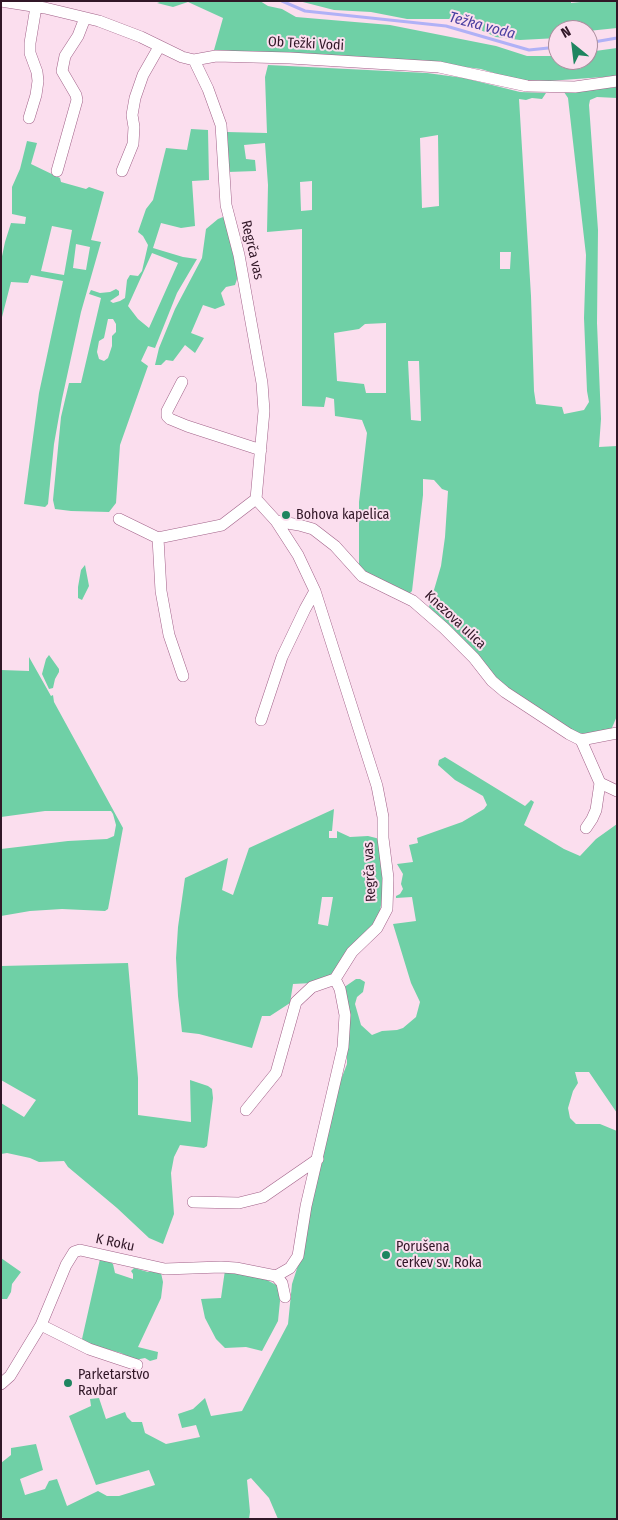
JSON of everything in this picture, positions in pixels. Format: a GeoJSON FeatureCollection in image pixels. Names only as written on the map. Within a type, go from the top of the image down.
{"type":"FeatureCollection","features":[{"type":"Feature","properties":{"kind":"street","name":"Ob Težki Vodi"},"geometry":{"type":"LineString","coordinates":[[1,2],[36,7],[107,24],[141,37],[182,57],[194,60],[216,56],[290,58],[439,67],[527,86],[575,87],[617,81]]}},
{"type":"Feature","properties":{"kind":"street"},"geometry":{"type":"LineString","coordinates":[[29,118],[38,81],[37,72],[30,53],[36,7]]}},
{"type":"Feature","properties":{"kind":"street"},"geometry":{"type":"LineString","coordinates":[[57,171],[77,100],[62,71],[65,56],[78,36],[86,18]]}},
{"type":"Feature","properties":{"kind":"street"},"geometry":{"type":"LineString","coordinates":[[122,171],[133,144],[134,127],[132,115],[135,98],[143,76],[159,46]]}},
{"type":"Feature","properties":{"kind":"street","name":"Regrča vas"},"geometry":{"type":"LineString","coordinates":[[194,60],[208,89],[221,125],[226,205],[239,255],[262,382],[264,411],[256,499],[276,521],[298,556],[315,591],[378,786],[383,817],[383,838],[388,878],[387,909],[377,928],[352,952],[335,978]]}},
{"type":"Feature","properties":{"kind":"street"},"geometry":{"type":"LineString","coordinates":[[182,382],[167,411],[167,416],[170,419],[261,450]]}},
{"type":"Feature","properties":{"kind":"street"},"geometry":{"type":"LineString","coordinates":[[119,518],[158,538],[222,525],[256,499]]}},
{"type":"Feature","properties":{"kind":"street","name":"Knezova ulica"},"geometry":{"type":"LineString","coordinates":[[276,521],[313,529],[335,546],[362,576],[413,601],[444,628],[474,658],[492,681],[505,692],[581,740]]}},
{"type":"Feature","properties":{"kind":"street"},"geometry":{"type":"LineString","coordinates":[[158,538],[163,600],[169,635],[183,676]]}},
{"type":"Feature","properties":{"kind":"street"},"geometry":{"type":"LineString","coordinates":[[261,720],[282,657],[315,591]]}},
{"type":"Feature","properties":{"kind":"street"},"geometry":{"type":"LineString","coordinates":[[586,828],[596,810],[600,783],[581,740],[617,733]]}},
{"type":"Feature","properties":{"kind":"street"},"geometry":{"type":"LineString","coordinates":[[600,783],[617,791]]}},
{"type":"Feature","properties":{"kind":"street"},"geometry":{"type":"LineString","coordinates":[[246,1110],[276,1073],[296,1002],[312,987],[335,978],[340,989],[345,1015],[343,1047],[306,1206],[298,1256],[290,1268],[276,1276],[282,1283],[285,1298]]}},
{"type":"Feature","properties":{"kind":"street"},"geometry":{"type":"LineString","coordinates":[[193,1202],[239,1203],[263,1197],[318,1160]]}},
{"type":"Feature","properties":{"kind":"street","name":"K Roku"},"geometry":{"type":"LineString","coordinates":[[1,1384],[10,1376],[41,1325],[66,1265],[74,1252],[80,1250],[165,1269],[229,1267],[276,1276]]}},
{"type":"Feature","properties":{"kind":"street"},"geometry":{"type":"LineString","coordinates":[[41,1325],[89,1349],[137,1365]]}},
{"type":"Feature","properties":{"kind":"green space"},"geometry":{"type":"Polygon","coordinates":[[[163,1],[260,1],[268,6],[282,9],[296,17],[390,25],[496,46],[527,56],[548,56],[548,70],[598,70],[598,51],[617,48],[617,76],[535,82],[513,79],[481,69],[418,61],[214,50],[223,18],[188,2],[173,7],[157,3],[163,1]]]}},
{"type":"Feature","properties":{"kind":"green space"},"geometry":{"type":"Polygon","coordinates":[[[299,1],[571,1],[571,3],[617,1],[617,28],[598,30],[598,20],[548,20],[548,39],[520,40],[496,37],[456,19],[407,19],[371,12],[334,10],[299,1]]]}},
{"type":"Feature","properties":{"kind":"green space"},"geometry":{"type":"Polygon","coordinates":[[[268,65],[427,73],[464,78],[520,92],[546,93],[542,99],[519,99],[531,296],[534,391],[536,404],[562,407],[564,414],[584,410],[589,402],[584,318],[586,255],[568,98],[564,92],[617,87],[617,98],[597,97],[590,100],[589,105],[598,230],[597,323],[601,419],[599,447],[617,446],[617,716],[611,730],[595,735],[577,733],[501,684],[477,656],[429,607],[441,566],[448,491],[442,489],[434,480],[423,479],[423,495],[412,591],[409,594],[364,571],[359,565],[359,502],[367,433],[362,420],[335,416],[334,399],[326,397],[324,407],[302,406],[302,229],[267,232],[268,185],[265,143],[244,145],[246,159],[255,160],[256,171],[228,172],[227,132],[267,133],[265,77],[268,65]],[[438,135],[420,138],[422,208],[439,206],[438,135]],[[312,181],[300,182],[301,211],[312,210],[312,181]],[[500,252],[500,269],[510,269],[511,252],[500,252]],[[386,323],[365,324],[359,329],[334,333],[337,381],[364,384],[366,393],[386,393],[386,323]],[[408,361],[411,420],[421,421],[419,361],[408,361]]]}},
{"type":"Feature","properties":{"kind":"green space"},"geometry":{"type":"Polygon","coordinates":[[[191,129],[208,130],[209,180],[192,181],[195,226],[181,228],[161,223],[153,248],[197,259],[177,293],[155,348],[148,346],[141,361],[148,366],[120,445],[116,503],[109,512],[55,509],[53,500],[61,417],[69,383],[81,383],[101,298],[89,294],[91,290],[100,293],[116,289],[119,291],[119,295],[110,301],[113,303],[125,298],[127,280],[130,275],[138,276],[142,271],[148,245],[143,236],[138,232],[146,209],[153,200],[166,148],[187,150],[191,129]],[[152,253],[128,306],[138,319],[149,328],[178,263],[152,253]],[[108,319],[104,338],[99,341],[97,352],[99,359],[104,361],[108,358],[112,346],[112,336],[116,332],[116,324],[113,319],[108,319]]]}},
{"type":"Feature","properties":{"kind":"green space"},"geometry":{"type":"Polygon","coordinates":[[[27,141],[37,143],[31,164],[60,178],[61,182],[104,192],[91,240],[101,242],[81,312],[62,399],[54,444],[48,504],[45,507],[24,504],[39,393],[63,281],[31,275],[28,283],[11,282],[1,321],[1,261],[5,242],[11,223],[25,224],[26,217],[12,214],[12,187],[20,169],[27,141]],[[52,226],[41,271],[64,275],[72,230],[52,226]],[[76,244],[73,268],[86,270],[90,247],[76,244]]]}},
{"type":"Feature","properties":{"kind":"green space"},"geometry":{"type":"Polygon","coordinates":[[[223,217],[227,223],[238,276],[235,285],[226,287],[221,293],[225,305],[215,309],[203,305],[191,333],[204,338],[195,353],[185,345],[173,361],[166,360],[161,365],[155,365],[159,348],[175,309],[202,258],[206,229],[223,217]]]}},
{"type":"Feature","properties":{"kind":"green space"},"geometry":{"type":"Polygon","coordinates":[[[85,565],[89,586],[82,600],[78,598],[78,587],[81,570],[85,565]]]}},
{"type":"Feature","properties":{"kind":"green space"},"geometry":{"type":"Polygon","coordinates":[[[49,655],[59,669],[59,672],[53,688],[49,689],[42,674],[49,655]]]}},
{"type":"Feature","properties":{"kind":"green space"},"geometry":{"type":"Polygon","coordinates":[[[29,657],[51,696],[53,695],[54,702],[123,828],[108,909],[105,911],[62,909],[30,911],[1,916],[1,849],[68,841],[107,839],[114,836],[116,825],[111,811],[45,811],[1,817],[1,670],[29,671],[29,657]]]}},
{"type":"Feature","properties":{"kind":"green space"},"geometry":{"type":"Polygon","coordinates":[[[445,757],[525,806],[531,800],[534,802],[524,825],[564,849],[580,856],[596,839],[617,824],[617,1113],[589,1072],[575,1072],[578,1083],[573,1091],[568,1108],[570,1118],[576,1124],[600,1124],[617,1131],[617,1519],[278,1519],[269,1498],[251,1478],[247,1480],[249,1519],[3,1519],[1,1515],[1,1463],[11,1455],[11,1448],[36,1444],[43,1470],[20,1479],[25,1495],[45,1489],[49,1481],[57,1479],[67,1506],[98,1491],[107,1496],[119,1496],[155,1485],[149,1470],[96,1485],[69,1416],[91,1406],[90,1399],[99,1398],[106,1419],[125,1412],[132,1422],[142,1422],[145,1433],[166,1444],[200,1437],[196,1425],[182,1428],[178,1414],[193,1409],[205,1398],[211,1416],[242,1411],[288,1324],[292,1284],[302,1253],[303,1236],[337,1090],[347,1064],[347,1030],[343,988],[356,979],[365,982],[363,992],[357,997],[355,1004],[361,1025],[372,1035],[382,1031],[403,1028],[416,1017],[420,1002],[411,983],[393,924],[416,921],[412,897],[396,898],[403,889],[401,884],[403,874],[397,864],[413,862],[409,845],[418,843],[417,838],[462,822],[484,809],[487,805],[483,796],[455,780],[438,765],[439,760],[445,757]]]}},
{"type":"Feature","properties":{"kind":"green space"},"geometry":{"type":"Polygon","coordinates":[[[334,809],[332,831],[329,831],[329,838],[337,838],[337,831],[350,837],[368,836],[380,839],[383,877],[379,917],[333,976],[312,983],[293,984],[290,1003],[270,1016],[262,1016],[252,1048],[199,1034],[182,1032],[176,958],[185,878],[228,858],[222,890],[233,895],[249,848],[334,809]],[[322,897],[318,924],[328,926],[333,897],[322,897]]]}},
{"type":"Feature","properties":{"kind":"green space"},"geometry":{"type":"Polygon","coordinates":[[[128,963],[138,1078],[138,1115],[191,1122],[190,1080],[212,1089],[213,1098],[207,1146],[204,1148],[180,1145],[174,1157],[171,1173],[174,1214],[163,1244],[149,1238],[68,1167],[64,1161],[39,1162],[7,1153],[1,1154],[1,1103],[24,1117],[36,1100],[1,1080],[1,966],[128,963]]]}},
{"type":"Feature","properties":{"kind":"green space"},"geometry":{"type":"Polygon","coordinates":[[[1,1258],[21,1272],[12,1284],[11,1292],[7,1299],[1,1299],[1,1258]]]}},
{"type":"Feature","properties":{"kind":"green space"},"geometry":{"type":"Polygon","coordinates":[[[100,1259],[108,1260],[113,1264],[115,1273],[133,1279],[131,1271],[134,1268],[161,1273],[163,1282],[161,1298],[138,1347],[158,1352],[157,1359],[150,1361],[145,1358],[135,1360],[121,1353],[89,1344],[82,1339],[100,1259]]]}},
{"type":"Feature","properties":{"kind":"green space"},"geometry":{"type":"Polygon","coordinates":[[[225,1270],[265,1279],[278,1286],[280,1301],[278,1321],[262,1351],[246,1347],[225,1348],[216,1339],[205,1318],[201,1299],[221,1298],[225,1270]]]}},
{"type":"Feature","properties":{"kind":"waterway","name":"Težka voda"},"geometry":{"type":"LineString","coordinates":[[282,1],[305,11],[446,26],[529,50],[548,48]]}},
{"type":"Feature","properties":{"kind":"waterway","name":"Težka voda"},"geometry":{"type":"LineString","coordinates":[[598,41],[617,38]]}},
{"type":"Feature","properties":{"kind":"place","name":"Bohova kapelica"},"geometry":{"type":"Point","coordinates":[286,515]}},
{"type":"Feature","properties":{"kind":"place","name":"Porušena cerkev sv. Roka"},"geometry":{"type":"Point","coordinates":[386,1255]}},
{"type":"Feature","properties":{"kind":"place","name":"Parketarstvo Ravbar"},"geometry":{"type":"Point","coordinates":[68,1383]}}]}
